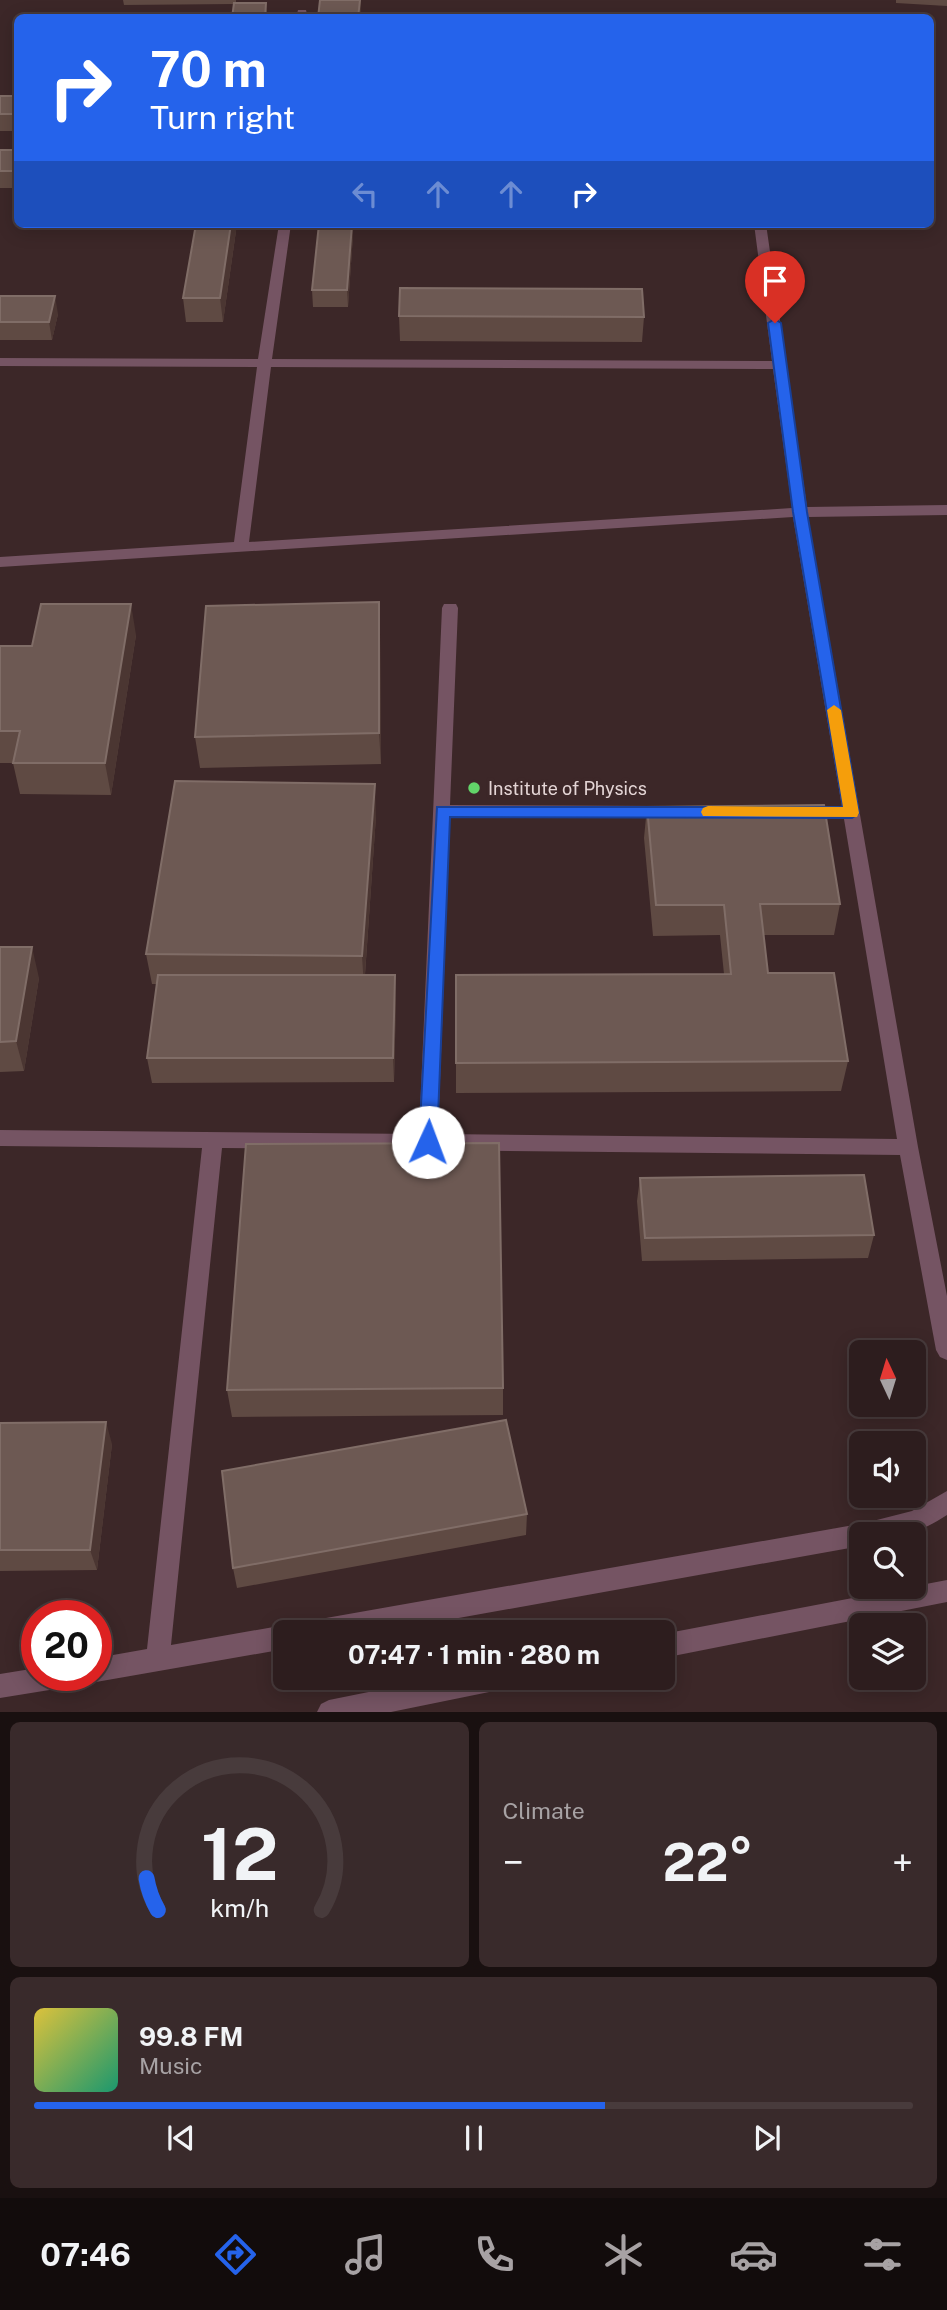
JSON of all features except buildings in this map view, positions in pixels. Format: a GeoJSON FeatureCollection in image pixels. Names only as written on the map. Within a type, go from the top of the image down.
{"type":"FeatureCollection","features":[{"type":"Feature","properties":{"kind":"street"},"geometry":{"type":"LineString","coordinates":[[241,546],[284,228]]}},
{"type":"Feature","properties":{"kind":"street"},"geometry":{"type":"LineString","coordinates":[[761,228],[800,512],[908,1147],[947,1350]]}},
{"type":"Feature","properties":{"kind":"street"},"geometry":{"type":"LineString","coordinates":[[0,362],[780,365]]}},
{"type":"Feature","properties":{"kind":"street"},"geometry":{"type":"LineString","coordinates":[[0,562],[800,512],[947,510]]}},
{"type":"Feature","properties":{"kind":"street"},"geometry":{"type":"LineString","coordinates":[[428,1142],[450,608]]}},
{"type":"Feature","properties":{"kind":"street"},"geometry":{"type":"LineString","coordinates":[[442,811],[688,812]]}},
{"type":"Feature","properties":{"kind":"street"},"geometry":{"type":"LineString","coordinates":[[783,812],[852,813]]}},
{"type":"Feature","properties":{"kind":"street"},"geometry":{"type":"LineString","coordinates":[[0,1138],[908,1147]]}},
{"type":"Feature","properties":{"kind":"street"},"geometry":{"type":"LineString","coordinates":[[158,1660],[214,1140]]}},
{"type":"Feature","properties":{"kind":"street"},"geometry":{"type":"LineString","coordinates":[[382,1620],[865,1534],[917,1521],[947,1502]]}},
{"type":"Feature","properties":{"kind":"street"},"geometry":{"type":"LineString","coordinates":[[675,1644],[947,1591]]}},
{"type":"Feature","properties":{"kind":"street"},"geometry":{"type":"LineString","coordinates":[[112,1667],[273,1639]]}},
{"type":"Feature","properties":{"kind":"street"},"geometry":{"type":"LineString","coordinates":[[0,1686],[21,1683]]}},
{"type":"Feature","properties":{"kind":"street"},"geometry":{"type":"LineString","coordinates":[[329,1712],[439,1690]]}},
{"type":"Feature","properties":{"kind":"slow traffic"},"geometry":{"type":"LineString","coordinates":[[708,812],[852,813],[834,710]]}},
{"type":"Feature","properties":{"kind":"place","name":"Institute of Physics"},"geometry":{"type":"Point","coordinates":[474,788]}},
{"type":"Feature","properties":{"kind":"route"},"geometry":{"type":"LineString","coordinates":[[428,1142],[442,811],[852,813],[800,512],[775,323]]}}]}
